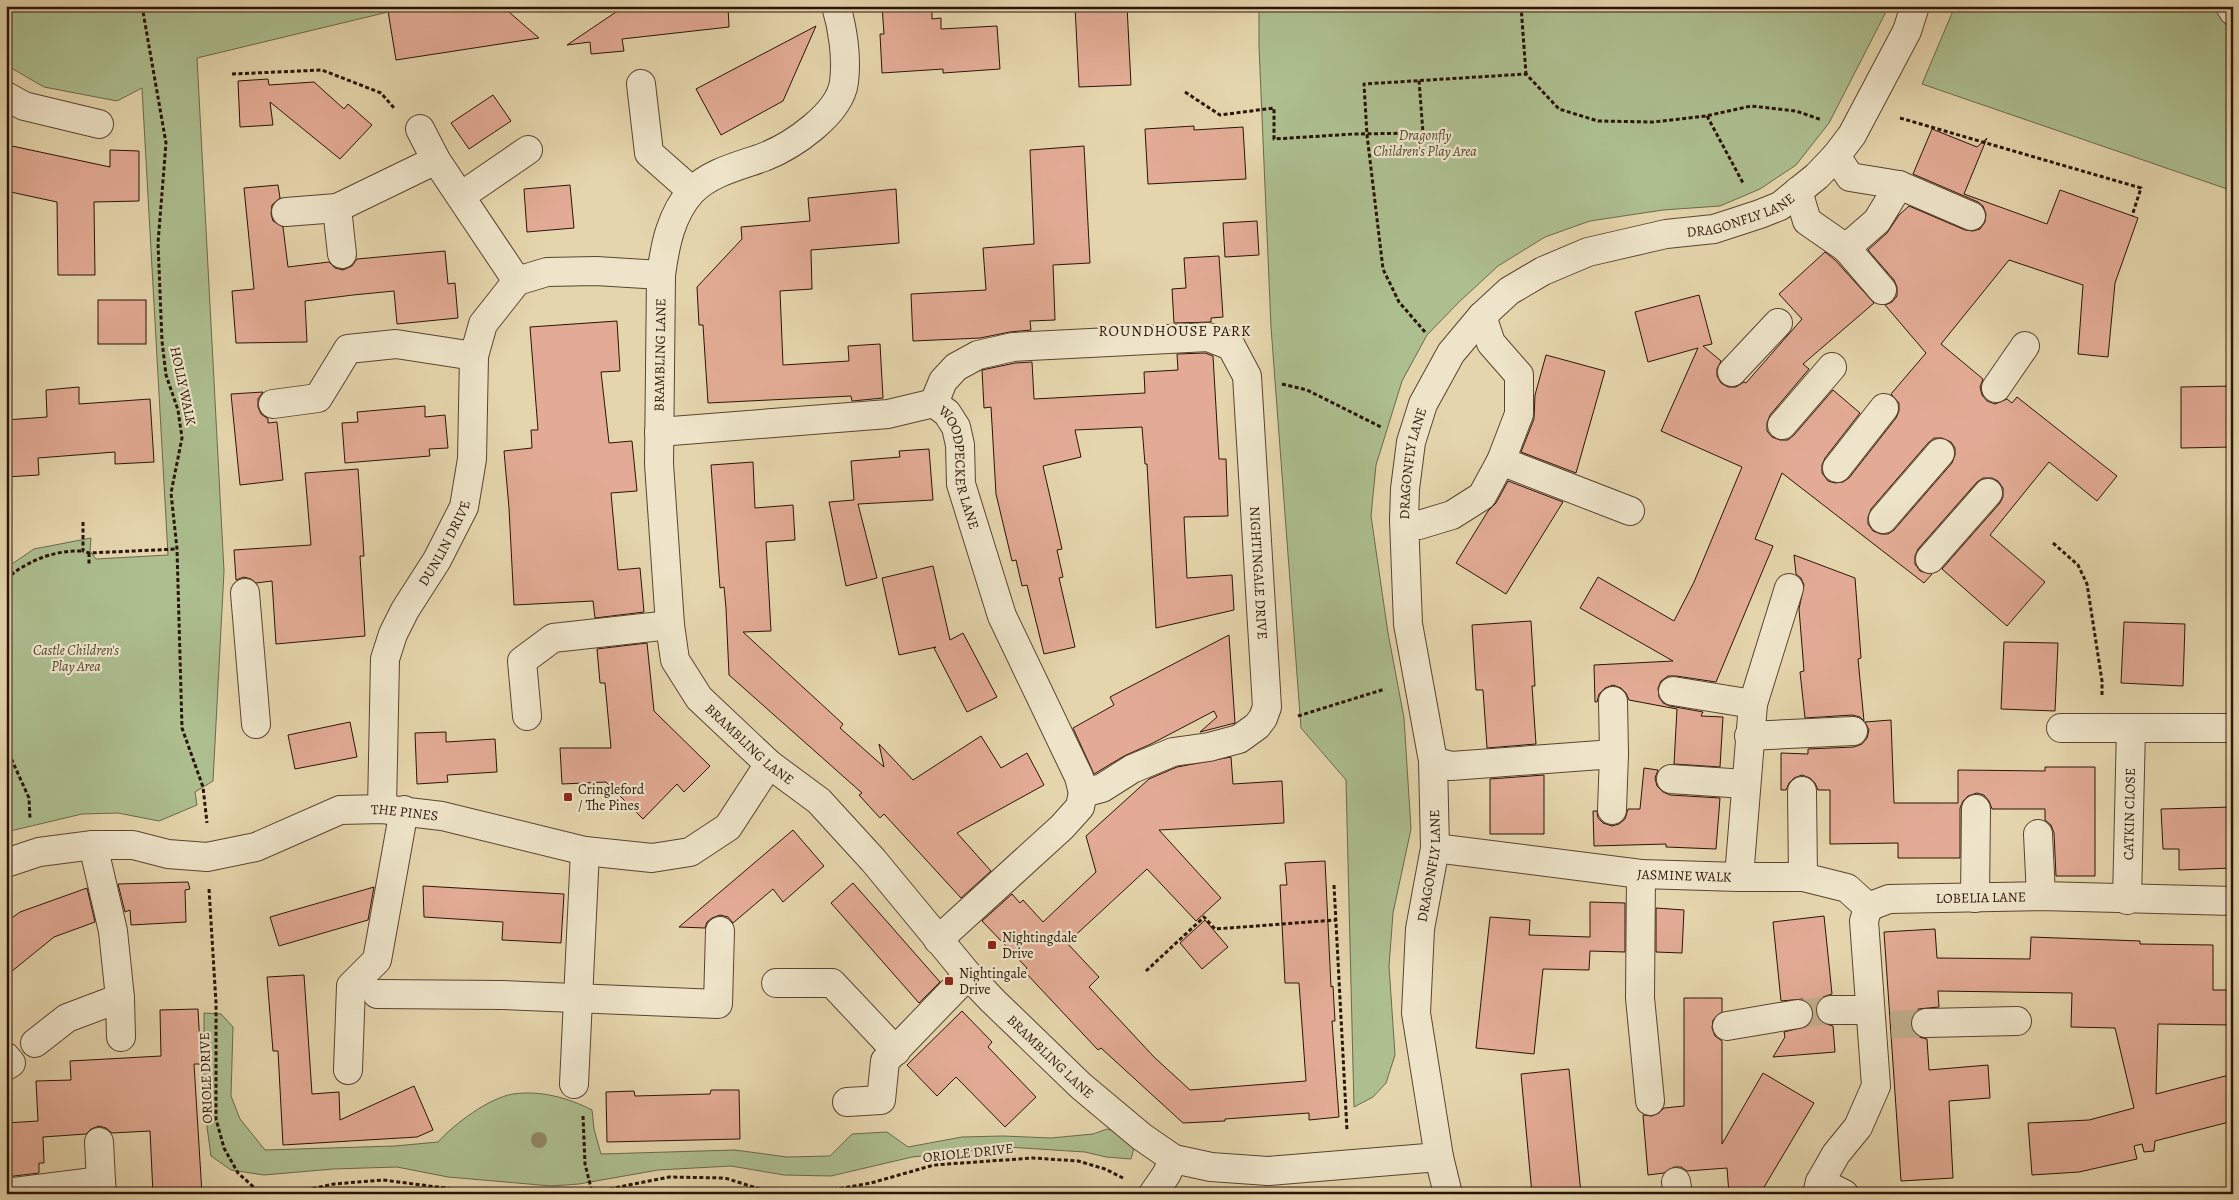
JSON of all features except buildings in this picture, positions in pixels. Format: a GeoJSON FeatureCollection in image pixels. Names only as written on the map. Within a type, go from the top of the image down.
{"type":"FeatureCollection","features":[{"type":"Feature","properties":{"kind":"street","name":"BRAMBLING LANE"},"geometry":{"type":"LineString","coordinates":[[836,6],[843,29],[844,83],[832,109],[801,138],[767,156],[710,177],[692,191],[675,215],[664,249],[661,275],[659,432],[670,625],[676,660],[699,698],[769,764],[820,801],[873,860],[968,975],[1081,1086],[1142,1136],[1174,1159],[1211,1167],[1268,1172],[1439,1157]]}},
{"type":"Feature","properties":{"kind":"street","name":"DRAGONFLY LANE"},"geometry":{"type":"LineString","coordinates":[[1448,1194],[1439,1157],[1416,1014],[1420,929],[1435,848],[1433,761],[1408,624],[1404,520],[1405,490],[1411,442],[1422,404],[1451,353],[1482,316],[1509,291],[1543,271],[1588,252],[1666,234],[1714,229],[1780,206],[1817,176],[1852,135],[1907,31],[1916,6]]}},
{"type":"Feature","properties":{"kind":"street"},"geometry":{"type":"LineString","coordinates":[[2230,6],[2233,11]]}},
{"type":"Feature","properties":{"kind":"street"},"geometry":{"type":"LineString","coordinates":[[641,84],[648,153],[692,191]]}},
{"type":"Feature","properties":{"kind":"street"},"geometry":{"type":"LineString","coordinates":[[6,96],[24,106],[99,124]]}},
{"type":"Feature","properties":{"kind":"street"},"geometry":{"type":"LineString","coordinates":[[420,129],[436,160],[516,281],[547,272],[596,271],[661,275]]}},
{"type":"Feature","properties":{"kind":"street"},"geometry":{"type":"LineString","coordinates":[[461,196],[528,150]]}},
{"type":"Feature","properties":{"kind":"street"},"geometry":{"type":"LineString","coordinates":[[1836,156],[1850,177],[1900,185],[1970,216]]}},
{"type":"Feature","properties":{"kind":"street"},"geometry":{"type":"LineString","coordinates":[[286,212],[337,208],[436,160]]}},
{"type":"Feature","properties":{"kind":"street"},"geometry":{"type":"LineString","coordinates":[[1846,248],[1877,221],[1900,185]]}},
{"type":"Feature","properties":{"kind":"street"},"geometry":{"type":"LineString","coordinates":[[1798,191],[1807,221],[1846,248],[1882,290]]}},
{"type":"Feature","properties":{"kind":"street"},"geometry":{"type":"LineString","coordinates":[[337,208],[342,254]]}},
{"type":"Feature","properties":{"kind":"street","name":"DUNLIN DRIVE"},"geometry":{"type":"LineString","coordinates":[[348,1070],[351,986],[377,960],[393,810],[385,659],[405,610],[437,560],[464,508],[472,459],[474,356],[483,324],[516,281]]}},
{"type":"Feature","properties":{"kind":"street"},"geometry":{"type":"LineString","coordinates":[[1404,520],[1419,525],[1452,515],[1482,496],[1500,461],[1519,414],[1519,374],[1491,343],[1482,316]]}},
{"type":"Feature","properties":{"kind":"street"},"geometry":{"type":"LineString","coordinates":[[1732,372],[1778,324]]}},
{"type":"Feature","properties":{"kind":"street","name":"NIGHTINGALE DRIVE"},"geometry":{"type":"LineString","coordinates":[[934,403],[942,381],[956,367],[978,355],[1013,347],[1208,337],[1231,346],[1247,376],[1267,708],[1263,718]]}},
{"type":"Feature","properties":{"kind":"street"},"geometry":{"type":"LineString","coordinates":[[273,404],[318,398],[348,348],[396,344],[474,356]]}},
{"type":"Feature","properties":{"kind":"street"},"geometry":{"type":"LineString","coordinates":[[1996,388],[2025,346]]}},
{"type":"Feature","properties":{"kind":"street"},"geometry":{"type":"LineString","coordinates":[[1782,425],[1832,367]]}},
{"type":"Feature","properties":{"kind":"street","name":"WOODPECKER LANE"},"geometry":{"type":"LineString","coordinates":[[659,432],[888,414],[934,403],[947,413],[956,427],[960,445],[961,484],[1002,616],[1079,777],[1083,792]]}},
{"type":"Feature","properties":{"kind":"street"},"geometry":{"type":"LineString","coordinates":[[1837,468],[1884,408]]}},
{"type":"Feature","properties":{"kind":"street"},"geometry":{"type":"LineString","coordinates":[[1883,519],[1940,453]]}},
{"type":"Feature","properties":{"kind":"street"},"geometry":{"type":"LineString","coordinates":[[1500,461],[1630,511]]}},
{"type":"Feature","properties":{"kind":"street"},"geometry":{"type":"LineString","coordinates":[[1930,559],[1988,493]]}},
{"type":"Feature","properties":{"kind":"street","name":"JASMINE WALK"},"geometry":{"type":"LineString","coordinates":[[1435,848],[1641,874],[1739,876],[1753,704],[1789,588]]}},
{"type":"Feature","properties":{"kind":"street"},"geometry":{"type":"LineString","coordinates":[[245,594],[256,724]]}},
{"type":"Feature","properties":{"kind":"street"},"geometry":{"type":"LineString","coordinates":[[527,716],[522,661],[553,638],[670,625]]}},
{"type":"Feature","properties":{"kind":"street"},"geometry":{"type":"LineString","coordinates":[[1673,691],[1753,704]]}},
{"type":"Feature","properties":{"kind":"street"},"geometry":{"type":"LineString","coordinates":[[1612,810],[1613,701]]}},
{"type":"Feature","properties":{"kind":"street"},"geometry":{"type":"LineString","coordinates":[[938,940],[1062,827],[1080,807],[1083,792],[1102,788],[1132,769],[1174,752],[1210,747],[1239,739],[1257,726],[1263,718]]}},
{"type":"Feature","properties":{"kind":"street"},"geometry":{"type":"LineString","coordinates":[[2062,728],[2233,728]]}},
{"type":"Feature","properties":{"kind":"street","name":"CATKIN CLOSE"},"geometry":{"type":"LineString","coordinates":[[2127,900],[2131,728]]}},
{"type":"Feature","properties":{"kind":"street"},"geometry":{"type":"LineString","coordinates":[[1749,736],[1853,731]]}},
{"type":"Feature","properties":{"kind":"street"},"geometry":{"type":"LineString","coordinates":[[1433,761],[1451,766],[1614,754]]}},
{"type":"Feature","properties":{"kind":"street","name":"THE PINES"},"geometry":{"type":"LineString","coordinates":[[6,863],[39,852],[93,846],[133,845],[168,854],[207,858],[256,848],[340,810],[393,810],[442,816],[585,851],[652,858],[690,852],[728,828],[769,764]]}},
{"type":"Feature","properties":{"kind":"street"},"geometry":{"type":"LineString","coordinates":[[1671,779],[1745,784]]}},
{"type":"Feature","properties":{"kind":"street"},"geometry":{"type":"LineString","coordinates":[[1802,791],[1803,877]]}},
{"type":"Feature","properties":{"kind":"street"},"geometry":{"type":"LineString","coordinates":[[1974,898],[1976,809]]}},
{"type":"Feature","properties":{"kind":"street"},"geometry":{"type":"LineString","coordinates":[[2038,834],[2041,896]]}},
{"type":"Feature","properties":{"kind":"street"},"geometry":{"type":"LineString","coordinates":[[93,846],[113,931],[120,998],[121,1037]]}},
{"type":"Feature","properties":{"kind":"street"},"geometry":{"type":"LineString","coordinates":[[574,1084],[585,851]]}},
{"type":"Feature","properties":{"kind":"street"},"geometry":{"type":"LineString","coordinates":[[1641,874],[1640,998],[1650,1101]]}},
{"type":"Feature","properties":{"kind":"street"},"geometry":{"type":"LineString","coordinates":[[1739,876],[1803,877],[1847,888],[1868,906],[1864,921],[1878,1020],[1876,1086],[1858,1127],[1836,1154],[1818,1188],[1844,1194]]}},
{"type":"Feature","properties":{"kind":"street","name":"LOBELIA LANE"},"geometry":{"type":"LineString","coordinates":[[1868,906],[1889,899],[2041,896],[2127,900],[2233,901]]}},
{"type":"Feature","properties":{"kind":"street"},"geometry":{"type":"LineString","coordinates":[[376,994],[502,995],[718,1004],[720,930]]}},
{"type":"Feature","properties":{"kind":"street"},"geometry":{"type":"LineString","coordinates":[[847,1102],[881,1100],[885,1061],[968,975]]}},
{"type":"Feature","properties":{"kind":"street"},"geometry":{"type":"LineString","coordinates":[[776,983],[832,983],[896,1051]]}},
{"type":"Feature","properties":{"kind":"street"},"geometry":{"type":"LineString","coordinates":[[35,1043],[67,1018],[120,998]]}},
{"type":"Feature","properties":{"kind":"street"},"geometry":{"type":"LineString","coordinates":[[1831,1010],[1878,1020]]}},
{"type":"Feature","properties":{"kind":"street"},"geometry":{"type":"LineString","coordinates":[[1727,1026],[1798,1014]]}},
{"type":"Feature","properties":{"kind":"street"},"geometry":{"type":"LineString","coordinates":[[1926,1023],[2017,1021]]}},
{"type":"Feature","properties":{"kind":"street"},"geometry":{"type":"LineString","coordinates":[[6,1057],[11,1063],[6,1066]]}},
{"type":"Feature","properties":{"kind":"street"},"geometry":{"type":"LineString","coordinates":[[6,1193],[102,1187],[99,1142]]}},
{"type":"Feature","properties":{"kind":"street"},"geometry":{"type":"LineString","coordinates":[[1153,1194],[1174,1159]]}},
{"type":"Feature","properties":{"kind":"path","name":"HOLLY WALK"},"geometry":{"type":"LineString","coordinates":[[142,6],[166,143],[158,243],[162,341],[166,375],[178,410],[182,438],[171,493],[177,549],[182,728],[204,787],[207,858]]}},
{"type":"Feature","properties":{"kind":"path"},"geometry":{"type":"LineString","coordinates":[[1521,6],[1526,74],[1559,109],[1598,122],[1653,122],[1706,116],[1751,106],[1777,108],[1815,116],[1852,135]]}},
{"type":"Feature","properties":{"kind":"path"},"geometry":{"type":"LineString","coordinates":[[232,74],[322,70],[381,92],[408,126],[420,129]]}},
{"type":"Feature","properties":{"kind":"path"},"geometry":{"type":"LineString","coordinates":[[1451,353],[1428,335],[1398,302],[1383,269],[1367,135],[1364,84],[1526,74]]}},
{"type":"Feature","properties":{"kind":"path"},"geometry":{"type":"LineString","coordinates":[[1185,92],[1220,115],[1274,108],[1274,139],[1354,134],[1423,133],[1419,80]]}},
{"type":"Feature","properties":{"kind":"path"},"geometry":{"type":"LineString","coordinates":[[1706,116],[1760,214]]}},
{"type":"Feature","properties":{"kind":"path"},"geometry":{"type":"LineString","coordinates":[[1896,117],[2141,188],[2132,216]]}},
{"type":"Feature","properties":{"kind":"path"},"geometry":{"type":"LineString","coordinates":[[1247,376],[1307,390],[1411,442]]}},
{"type":"Feature","properties":{"kind":"path"},"geometry":{"type":"LineString","coordinates":[[83,522],[83,551]]}},
{"type":"Feature","properties":{"kind":"path"},"geometry":{"type":"LineString","coordinates":[[2053,543],[2078,565],[2086,584],[2102,681],[2100,729]]}},
{"type":"Feature","properties":{"kind":"path"},"geometry":{"type":"LineString","coordinates":[[6,578],[16,570],[43,557],[64,550],[89,553],[177,549]]}},
{"type":"Feature","properties":{"kind":"path"},"geometry":{"type":"LineString","coordinates":[[89,553],[89,564]]}},
{"type":"Feature","properties":{"kind":"path"},"geometry":{"type":"LineString","coordinates":[[1263,718],[1282,720],[1317,712],[1378,690],[1418,684]]}},
{"type":"Feature","properties":{"kind":"path"},"geometry":{"type":"LineString","coordinates":[[6,747],[29,798],[31,829],[39,852]]}},
{"type":"Feature","properties":{"kind":"path","name":"ORIOLE DRIVE"},"geometry":{"type":"LineString","coordinates":[[207,858],[216,1004],[216,1119],[224,1148],[238,1173],[258,1192],[291,1193],[334,1184],[383,1180],[445,1188],[470,1194]]}},
{"type":"Feature","properties":{"kind":"path"},"geometry":{"type":"LineString","coordinates":[[1334,885],[1349,1164]]}},
{"type":"Feature","properties":{"kind":"path"},"geometry":{"type":"LineString","coordinates":[[1146,971],[1204,917],[1215,929],[1336,920]]}},
{"type":"Feature","properties":{"kind":"path"},"geometry":{"type":"LineString","coordinates":[[574,1084],[583,1097],[585,1164],[592,1192]]}},
{"type":"Feature","properties":{"kind":"path","name":"ORIOLE DRIVE"},"geometry":{"type":"LineString","coordinates":[[584,1194],[669,1176],[725,1178],[766,1191],[810,1194],[871,1183],[934,1165],[1033,1158],[1078,1161],[1104,1169],[1125,1179]]}},
{"type":"Feature","properties":{"kind":"green space","name":"Castle Children's Play Area"},"geometry":{"type":"Polygon","coordinates":[[[6,6],[413,6],[197,58],[224,571],[213,781],[195,792],[197,805],[159,821],[118,813],[82,814],[6,832],[6,568],[34,549],[91,538],[90,551],[96,559],[168,555],[142,88],[117,101],[44,87],[6,65],[6,6]]]}},
{"type":"Feature","properties":{"kind":"green space","name":"Dragonfly Children's Play Area"},"geometry":{"type":"Polygon","coordinates":[[[1259,6],[1889,6],[1829,123],[1796,165],[1760,189],[1720,206],[1663,210],[1590,221],[1545,237],[1498,266],[1459,302],[1427,335],[1402,381],[1376,465],[1371,516],[1388,633],[1404,718],[1411,829],[1393,913],[1389,966],[1395,1055],[1386,1083],[1373,1097],[1354,1107],[1346,780],[1301,728],[1271,327],[1259,6]]]}},
{"type":"Feature","properties":{"kind":"green space"},"geometry":{"type":"Polygon","coordinates":[[[1955,6],[2214,6],[2233,35],[2233,191],[1922,84],[1955,6]]]}},
{"type":"Feature","properties":{"kind":"green space"},"geometry":{"type":"Polygon","coordinates":[[[204,1013],[221,1014],[233,1027],[231,1096],[240,1119],[265,1150],[395,1146],[438,1142],[453,1127],[483,1106],[504,1096],[523,1093],[554,1096],[592,1110],[594,1129],[601,1154],[735,1150],[787,1157],[830,1156],[852,1134],[887,1132],[908,1147],[962,1137],[1051,1138],[1093,1134],[1107,1129],[1124,1133],[1134,1148],[1131,1159],[1106,1157],[1085,1152],[1007,1147],[912,1157],[831,1176],[784,1175],[731,1166],[658,1170],[579,1184],[551,1186],[448,1177],[397,1167],[333,1169],[264,1175],[231,1170],[211,1156],[204,1105],[204,1013]]]}},
{"type":"Feature","properties":{"kind":"tunnel"},"geometry":{"type":"LineString","coordinates":[[1798,1014],[1831,1010]]}},
{"type":"Feature","properties":{"kind":"tunnel"},"geometry":{"type":"LineString","coordinates":[[1891,1025],[1926,1023]]}},
{"type":"Feature","properties":{"kind":"place","name":"Cringleford / The Pines"},"geometry":{"type":"Point","coordinates":[568,797]}},
{"type":"Feature","properties":{"kind":"place","name":"Nightingdale Drive"},"geometry":{"type":"Point","coordinates":[992,945]}},
{"type":"Feature","properties":{"kind":"place","name":"Nightingale Drive"},"geometry":{"type":"Point","coordinates":[949,981]}},
{"type":"Feature","properties":{"kind":"district","name":"ROUNDHOUSE PARK"},"geometry":{"type":"Point","coordinates":[1175,331]}}]}
